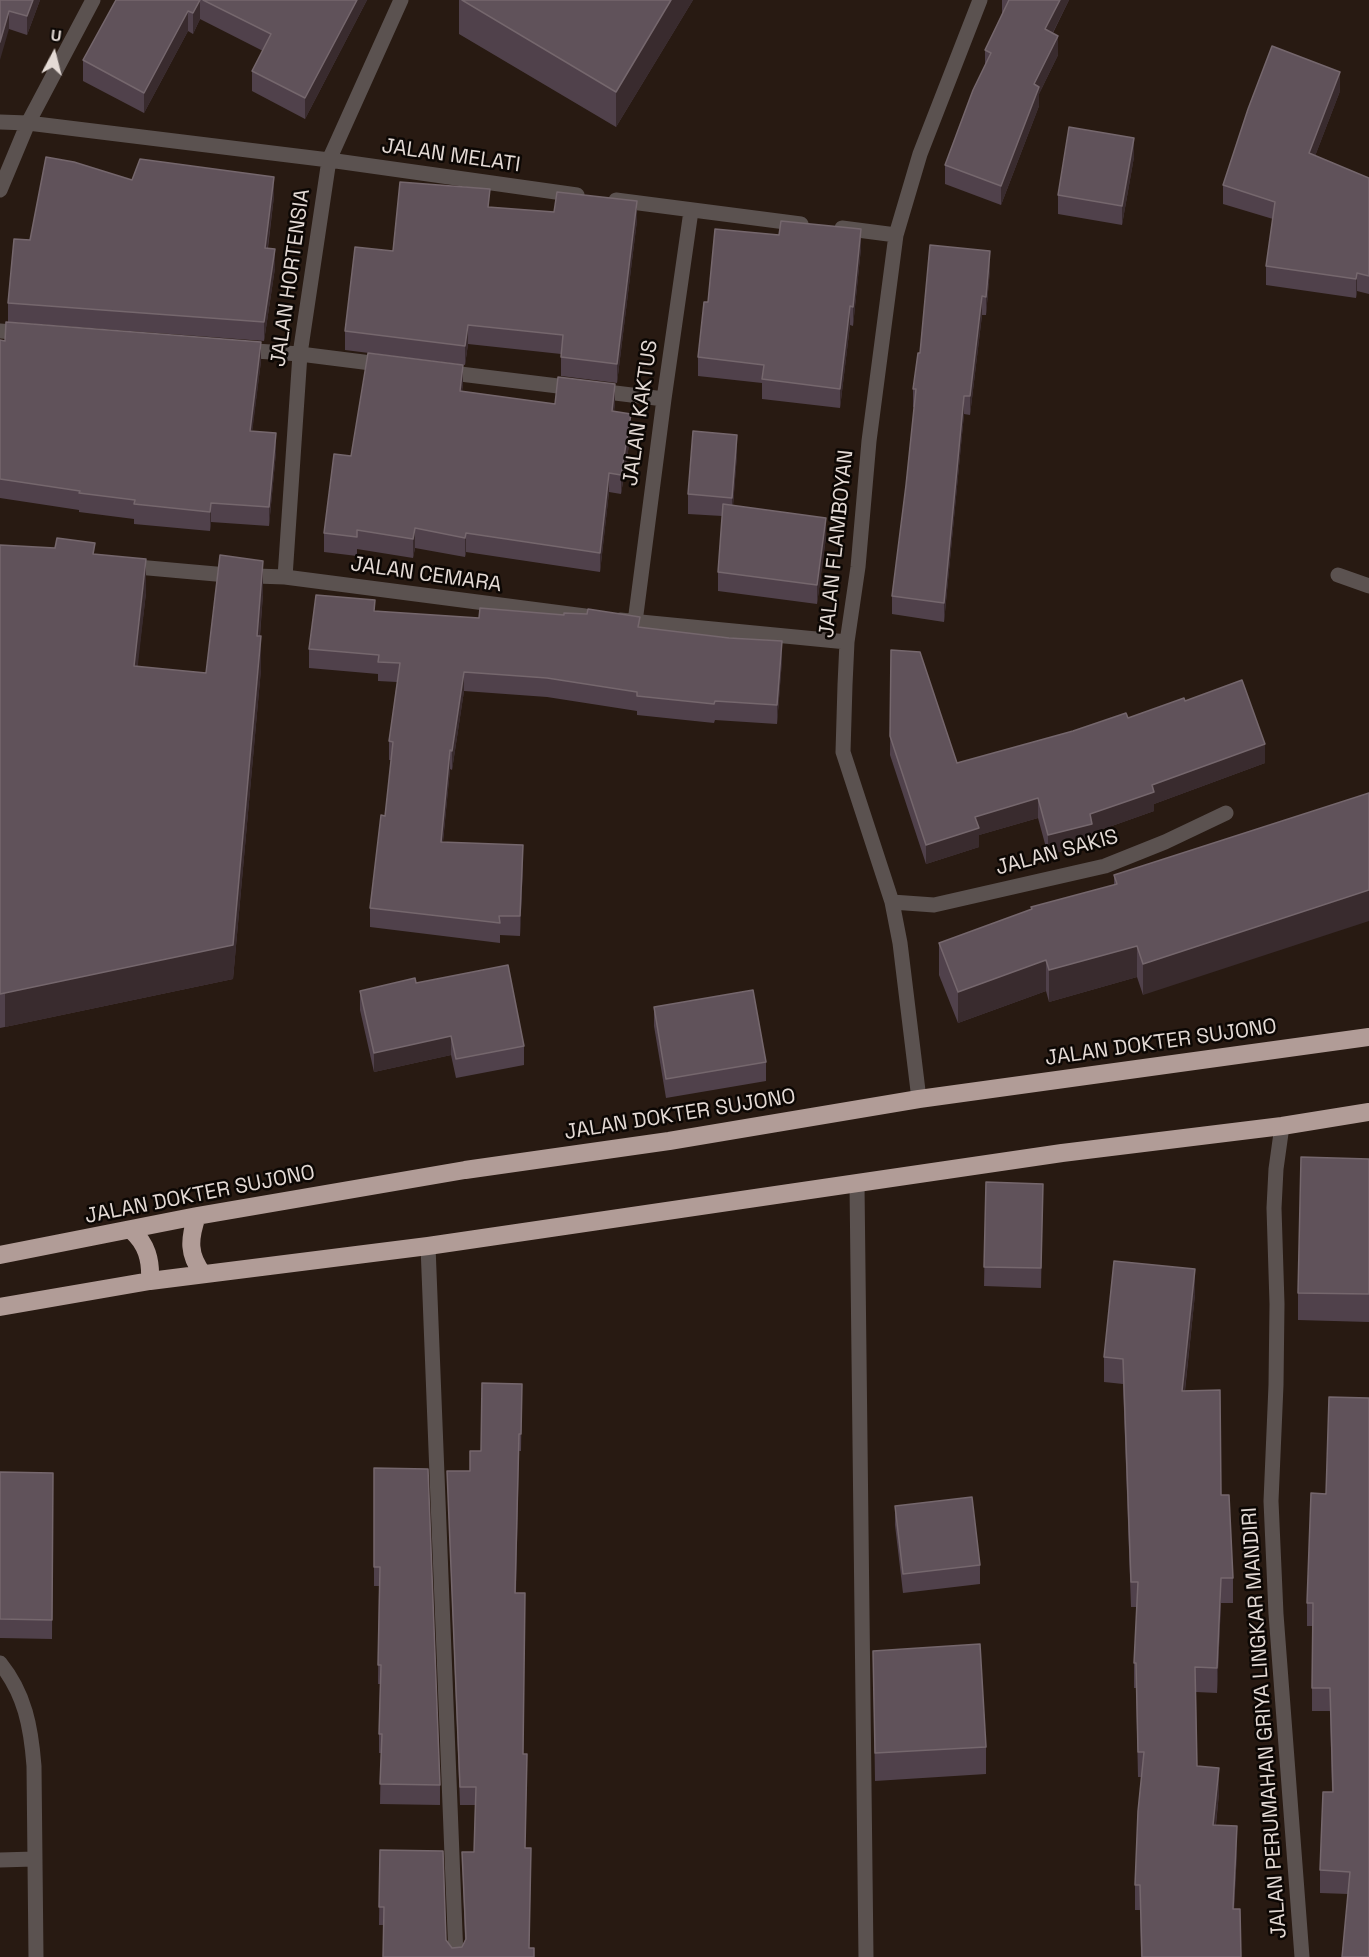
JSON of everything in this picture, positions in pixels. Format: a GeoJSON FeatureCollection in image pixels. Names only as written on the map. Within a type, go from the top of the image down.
{"type":"FeatureCollection","features":[{"type":"Feature","properties":{"kind":"highway","name":"JALAN DOKTER SUJONO"},"geometry":{"type":"LineString","coordinates":[[0,1255],[196,1216],[465,1170],[669,1141],[919,1099],[1369,1037]]}},
{"type":"Feature","properties":{"kind":"highway"},"geometry":{"type":"LineString","coordinates":[[0,1307],[150,1281],[428,1246],[1062,1153],[1282,1126],[1369,1112]]}},
{"type":"Feature","properties":{"kind":"highway"},"geometry":{"type":"LineString","coordinates":[[196,1216],[192,1229],[192,1252],[194,1263],[203,1274]]}},
{"type":"Feature","properties":{"kind":"highway"},"geometry":{"type":"LineString","coordinates":[[132,1230],[147,1252],[151,1265],[150,1281]]}},
{"type":"Feature","properties":{"kind":"street"},"geometry":{"type":"LineString","coordinates":[[0,190],[28,123],[93,0]]}},
{"type":"Feature","properties":{"kind":"street","name":"JALAN HORTENSIA"},"geometry":{"type":"LineString","coordinates":[[285,577],[300,354],[329,160],[401,0]]}},
{"type":"Feature","properties":{"kind":"street","name":"JALAN FLAMBOYAN"},"geometry":{"type":"LineString","coordinates":[[919,1099],[900,944],[891,902],[843,752],[847,642],[858,567],[868,441],[896,235],[920,154],[980,0]]}},
{"type":"Feature","properties":{"kind":"street","name":"JALAN MELATI"},"geometry":{"type":"LineString","coordinates":[[0,122],[28,123],[329,160],[691,211],[896,235]]}},
{"type":"Feature","properties":{"kind":"street","name":"JALAN KAKTUS"},"geometry":{"type":"LineString","coordinates":[[635,622],[691,211]]}},
{"type":"Feature","properties":{"kind":"street"},"geometry":{"type":"LineString","coordinates":[[0,331],[35,334]]}},
{"type":"Feature","properties":{"kind":"street"},"geometry":{"type":"LineString","coordinates":[[231,349],[300,354],[406,367]]}},
{"type":"Feature","properties":{"kind":"street"},"geometry":{"type":"LineString","coordinates":[[429,370],[664,399]]}},
{"type":"Feature","properties":{"kind":"street","name":"JALAN CEMARA"},"geometry":{"type":"LineString","coordinates":[[109,564],[227,575],[285,577],[635,622],[847,642]]}},
{"type":"Feature","properties":{"kind":"street"},"geometry":{"type":"LineString","coordinates":[[1338,575],[1369,586]]}},
{"type":"Feature","properties":{"kind":"street","name":"JALAN SAKIS"},"geometry":{"type":"LineString","coordinates":[[891,902],[934,905],[1105,866],[1165,842],[1226,813]]}},
{"type":"Feature","properties":{"kind":"street","name":"JALAN PERUMAHAN GRIYA LINGKAR MANDIRI"},"geometry":{"type":"LineString","coordinates":[[1282,1126],[1274,1208],[1277,1304],[1271,1502],[1276,1614],[1302,1957]]}},
{"type":"Feature","properties":{"kind":"street"},"geometry":{"type":"LineString","coordinates":[[857,1184],[866,1957]]}},
{"type":"Feature","properties":{"kind":"street"},"geometry":{"type":"LineString","coordinates":[[428,1246],[456,1957]]}},
{"type":"Feature","properties":{"kind":"street"},"geometry":{"type":"LineString","coordinates":[[0,1663],[23,1701],[32,1734],[36,1957]]}},
{"type":"Feature","properties":{"kind":"street"},"geometry":{"type":"LineString","coordinates":[[0,1860],[34,1859]]}},
{"type":"Feature","properties":{"kind":"building"},"geometry":{"type":"Polygon","coordinates":[[[0,0],[33,0],[27,16],[9,11],[0,42],[0,0]]]}},
{"type":"Feature","properties":{"kind":"building"},"geometry":{"type":"Polygon","coordinates":[[[116,0],[200,0],[193,13],[188,11],[144,93],[83,60],[116,0]]]}},
{"type":"Feature","properties":{"kind":"building"},"geometry":{"type":"Polygon","coordinates":[[[203,0],[357,0],[305,98],[252,71],[271,34],[203,0]]]}},
{"type":"Feature","properties":{"kind":"building"},"geometry":{"type":"Polygon","coordinates":[[[462,0],[671,0],[616,92],[462,0]]]}},
{"type":"Feature","properties":{"kind":"building"},"geometry":{"type":"Polygon","coordinates":[[[1009,0],[1060,0],[1045,29],[1058,36],[1034,84],[1039,87],[1001,186],[945,165],[973,90],[991,53],[985,50],[1009,0]]]}},
{"type":"Feature","properties":{"kind":"building"},"geometry":{"type":"Polygon","coordinates":[[[1272,46],[1340,72],[1309,153],[1369,178],[1369,276],[1357,273],[1356,279],[1266,266],[1275,202],[1223,185],[1272,46]]]}},
{"type":"Feature","properties":{"kind":"building"},"geometry":{"type":"Polygon","coordinates":[[[1069,127],[1134,138],[1122,206],[1058,195],[1069,127]]]}},
{"type":"Feature","properties":{"kind":"building"},"geometry":{"type":"Polygon","coordinates":[[[46,157],[74,162],[132,180],[140,159],[274,177],[265,248],[275,249],[264,322],[8,303],[14,239],[30,240],[46,157]]]}},
{"type":"Feature","properties":{"kind":"building"},"geometry":{"type":"Polygon","coordinates":[[[400,182],[490,189],[488,207],[554,212],[557,192],[637,201],[617,364],[561,357],[563,335],[468,325],[465,346],[345,331],[355,247],[393,251],[400,182]]]}},
{"type":"Feature","properties":{"kind":"building"},"geometry":{"type":"Polygon","coordinates":[[[781,221],[861,229],[853,307],[850,306],[840,389],[762,379],[764,365],[698,357],[704,302],[708,302],[715,229],[779,235],[781,221]]]}},
{"type":"Feature","properties":{"kind":"building"},"geometry":{"type":"Polygon","coordinates":[[[930,245],[990,251],[986,297],[982,296],[970,396],[964,396],[944,603],[892,596],[906,485],[916,389],[913,389],[918,353],[920,353],[930,245]]]}},
{"type":"Feature","properties":{"kind":"building"},"geometry":{"type":"Polygon","coordinates":[[[6,322],[261,342],[250,431],[276,433],[269,507],[211,503],[210,512],[134,504],[135,500],[0,479],[0,340],[5,341],[6,322]]]}},
{"type":"Feature","properties":{"kind":"building"},"geometry":{"type":"Polygon","coordinates":[[[368,353],[463,365],[460,391],[555,404],[558,377],[615,384],[612,411],[631,414],[621,475],[609,473],[600,553],[466,533],[465,538],[415,528],[413,539],[357,530],[357,537],[324,533],[334,454],[351,456],[368,353]]]}},
{"type":"Feature","properties":{"kind":"building"},"geometry":{"type":"Polygon","coordinates":[[[693,431],[737,435],[732,498],[688,494],[693,431]]]}},
{"type":"Feature","properties":{"kind":"building"},"geometry":{"type":"Polygon","coordinates":[[[723,504],[826,518],[817,585],[718,572],[723,504]]]}},
{"type":"Feature","properties":{"kind":"building"},"geometry":{"type":"Polygon","coordinates":[[[57,538],[95,543],[93,554],[146,559],[134,666],[206,673],[220,555],[263,561],[257,636],[261,636],[233,945],[0,994],[0,545],[55,548],[57,538]]]}},
{"type":"Feature","properties":{"kind":"building"},"geometry":{"type":"Polygon","coordinates":[[[316,595],[375,600],[374,611],[479,618],[480,608],[564,615],[564,613],[587,614],[588,609],[640,617],[638,627],[729,638],[782,641],[777,705],[715,701],[714,704],[637,696],[637,692],[547,678],[464,672],[452,751],[450,750],[441,842],[523,845],[520,916],[499,916],[500,923],[370,908],[381,815],[385,816],[393,742],[389,741],[400,663],[378,662],[379,655],[309,649],[316,595]]]}},
{"type":"Feature","properties":{"kind":"building"},"geometry":{"type":"Polygon","coordinates":[[[891,650],[920,652],[957,763],[1073,731],[1126,713],[1128,718],[1184,698],[1185,701],[1242,680],[1265,744],[1152,785],[1154,792],[1090,814],[1092,824],[1048,835],[1038,798],[975,817],[979,828],[926,845],[890,736],[891,650]]]}},
{"type":"Feature","properties":{"kind":"building"},"geometry":{"type":"Polygon","coordinates":[[[1369,793],[1369,890],[1143,964],[1137,946],[1049,970],[1046,960],[958,992],[939,943],[1032,909],[1031,907],[1117,884],[1114,875],[1369,793]]]}},
{"type":"Feature","properties":{"kind":"building"},"geometry":{"type":"Polygon","coordinates":[[[508,965],[524,1046],[456,1059],[451,1036],[374,1053],[360,991],[415,978],[416,983],[508,965]]]}},
{"type":"Feature","properties":{"kind":"building"},"geometry":{"type":"Polygon","coordinates":[[[753,990],[766,1062],[666,1079],[654,1007],[753,990]]]}},
{"type":"Feature","properties":{"kind":"building"},"geometry":{"type":"Polygon","coordinates":[[[1301,1157],[1369,1159],[1369,1294],[1298,1293],[1301,1157]]]}},
{"type":"Feature","properties":{"kind":"building"},"geometry":{"type":"Polygon","coordinates":[[[986,1182],[1043,1184],[1041,1268],[984,1267],[986,1182]]]}},
{"type":"Feature","properties":{"kind":"building"},"geometry":{"type":"Polygon","coordinates":[[[1114,1261],[1195,1269],[1182,1391],[1220,1390],[1221,1495],[1229,1495],[1233,1578],[1221,1578],[1217,1668],[1195,1667],[1197,1766],[1219,1768],[1213,1825],[1237,1826],[1233,1909],[1240,1909],[1241,1957],[1142,1957],[1140,1885],[1135,1885],[1138,1811],[1144,1752],[1138,1752],[1136,1663],[1134,1663],[1138,1582],[1131,1582],[1123,1359],[1104,1357],[1114,1261]]]}},
{"type":"Feature","properties":{"kind":"building"},"geometry":{"type":"Polygon","coordinates":[[[482,1383],[522,1384],[515,1593],[525,1593],[523,1754],[527,1754],[525,1848],[531,1848],[529,1948],[534,1948],[534,1957],[383,1957],[384,1907],[379,1907],[380,1850],[443,1851],[446,1940],[452,1948],[462,1947],[466,1939],[462,1852],[474,1852],[476,1787],[460,1787],[447,1471],[470,1471],[470,1451],[481,1451],[482,1383]]]}},
{"type":"Feature","properties":{"kind":"building"},"geometry":{"type":"Polygon","coordinates":[[[1329,1397],[1369,1398],[1369,1957],[1342,1957],[1350,1872],[1320,1870],[1323,1792],[1333,1792],[1330,1688],[1312,1688],[1313,1603],[1307,1603],[1311,1493],[1326,1494],[1329,1397]]]}},
{"type":"Feature","properties":{"kind":"building"},"geometry":{"type":"Polygon","coordinates":[[[374,1468],[428,1469],[440,1785],[380,1784],[381,1665],[378,1665],[380,1567],[374,1567],[374,1468]]]}},
{"type":"Feature","properties":{"kind":"building"},"geometry":{"type":"Polygon","coordinates":[[[0,1472],[53,1473],[52,1620],[0,1619],[0,1472]]]}},
{"type":"Feature","properties":{"kind":"building"},"geometry":{"type":"Polygon","coordinates":[[[972,1497],[980,1565],[903,1574],[895,1506],[972,1497]]]}},
{"type":"Feature","properties":{"kind":"building"},"geometry":{"type":"Polygon","coordinates":[[[980,1644],[986,1747],[875,1753],[873,1651],[980,1644]]]}}]}
